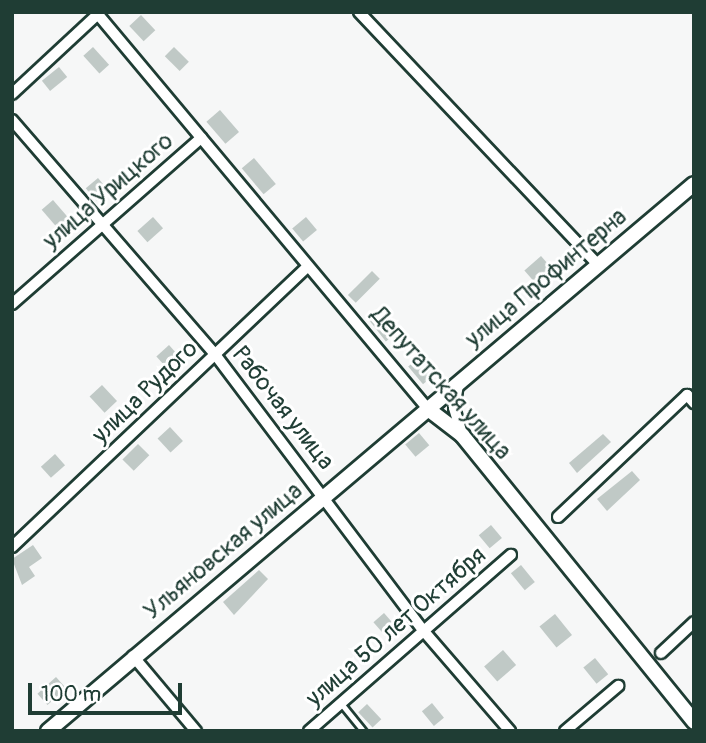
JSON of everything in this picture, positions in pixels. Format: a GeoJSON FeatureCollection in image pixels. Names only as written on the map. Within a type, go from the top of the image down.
{"type":"FeatureCollection","features":[{"type":"Feature","properties":{"kind":"main road","name":"улица Профинтерна"},"geometry":{"type":"LineString","coordinates":[[428,409],[459,380],[694,184]]}},
{"type":"Feature","properties":{"kind":"main road","name":"Депутатская улица"},"geometry":{"type":"LineString","coordinates":[[428,409],[462,435],[694,722]]}},
{"type":"Feature","properties":{"kind":"main road","name":"Ульяновская улица"},"geometry":{"type":"LineString","coordinates":[[48,731],[133,656],[428,409]]}},
{"type":"Feature","properties":{"kind":"street"},"geometry":{"type":"LineString","coordinates":[[359,12],[598,265]]}},
{"type":"Feature","properties":{"kind":"street"},"geometry":{"type":"LineString","coordinates":[[12,94],[97,13]]}},
{"type":"Feature","properties":{"kind":"street","name":"Депутатская улица"},"geometry":{"type":"LineString","coordinates":[[97,13],[428,409]]}},
{"type":"Feature","properties":{"kind":"street","name":"Рабочая улица"},"geometry":{"type":"LineString","coordinates":[[12,120],[103,220],[214,354],[422,629],[510,731]]}},
{"type":"Feature","properties":{"kind":"street","name":"улица Урицкого"},"geometry":{"type":"LineString","coordinates":[[12,304],[103,220],[201,138]]}},
{"type":"Feature","properties":{"kind":"street","name":"улица Рудого"},"geometry":{"type":"LineString","coordinates":[[12,547],[307,267]]}},
{"type":"Feature","properties":{"kind":"street"},"geometry":{"type":"LineString","coordinates":[[459,380],[454,408],[462,435]]}},
{"type":"Feature","properties":{"kind":"street"},"geometry":{"type":"LineString","coordinates":[[558,517],[687,395],[694,403]]}},
{"type":"Feature","properties":{"kind":"street","name":"улица 50 лет Октября"},"geometry":{"type":"LineString","coordinates":[[309,731],[422,629],[511,555]]}},
{"type":"Feature","properties":{"kind":"street"},"geometry":{"type":"LineString","coordinates":[[661,653],[694,622]]}},
{"type":"Feature","properties":{"kind":"street"},"geometry":{"type":"LineString","coordinates":[[133,656],[196,731]]}},
{"type":"Feature","properties":{"kind":"street"},"geometry":{"type":"LineString","coordinates":[[565,731],[618,686]]}},
{"type":"Feature","properties":{"kind":"lane"},"geometry":{"type":"LineString","coordinates":[[340,702],[364,731]]}},
{"type":"Feature","properties":{"kind":"building"},"geometry":{"type":"Polygon","coordinates":[[[141,15],[155,30],[144,41],[129,26],[141,15]]]}},
{"type":"Feature","properties":{"kind":"building"},"geometry":{"type":"Polygon","coordinates":[[[93,47],[109,65],[99,74],[83,56],[93,47]]]}},
{"type":"Feature","properties":{"kind":"building"},"geometry":{"type":"Polygon","coordinates":[[[174,47],[189,62],[180,71],[165,56],[174,47]]]}},
{"type":"Feature","properties":{"kind":"building"},"geometry":{"type":"Polygon","coordinates":[[[59,67],[67,77],[50,91],[42,81],[59,67]]]}},
{"type":"Feature","properties":{"kind":"building"},"geometry":{"type":"Polygon","coordinates":[[[220,110],[239,132],[225,144],[206,122],[220,110]]]}},
{"type":"Feature","properties":{"kind":"building"},"geometry":{"type":"Polygon","coordinates":[[[254,158],[276,184],[264,194],[242,168],[254,158]]]}},
{"type":"Feature","properties":{"kind":"building"},"geometry":{"type":"Polygon","coordinates":[[[98,178],[109,191],[97,201],[86,188],[98,178]]]}},
{"type":"Feature","properties":{"kind":"building"},"geometry":{"type":"Polygon","coordinates":[[[53,200],[72,222],[61,232],[42,210],[53,200]]]}},
{"type":"Feature","properties":{"kind":"building"},"geometry":{"type":"Polygon","coordinates":[[[153,217],[163,228],[147,242],[137,231],[153,217]]]}},
{"type":"Feature","properties":{"kind":"building"},"geometry":{"type":"Polygon","coordinates":[[[306,217],[317,230],[303,242],[292,229],[306,217]]]}},
{"type":"Feature","properties":{"kind":"building"},"geometry":{"type":"Polygon","coordinates":[[[541,256],[553,270],[536,284],[524,270],[541,256]]]}},
{"type":"Feature","properties":{"kind":"building"},"geometry":{"type":"Polygon","coordinates":[[[372,271],[380,279],[356,303],[348,295],[372,271]]]}},
{"type":"Feature","properties":{"kind":"building"},"geometry":{"type":"Polygon","coordinates":[[[382,309],[399,331],[386,342],[369,319],[382,309]]]}},
{"type":"Feature","properties":{"kind":"building"},"geometry":{"type":"Polygon","coordinates":[[[169,345],[179,356],[166,368],[156,356],[169,345]]]}},
{"type":"Feature","properties":{"kind":"building"},"geometry":{"type":"Polygon","coordinates":[[[422,355],[437,373],[423,384],[408,367],[422,355]]]}},
{"type":"Feature","properties":{"kind":"building"},"geometry":{"type":"Polygon","coordinates":[[[102,385],[117,401],[105,413],[90,397],[102,385]]]}},
{"type":"Feature","properties":{"kind":"building"},"geometry":{"type":"Polygon","coordinates":[[[170,427],[183,441],[171,452],[158,439],[170,427]]]}},
{"type":"Feature","properties":{"kind":"building"},"geometry":{"type":"Polygon","coordinates":[[[419,433],[429,445],[415,457],[405,445],[419,433]]]}},
{"type":"Feature","properties":{"kind":"building"},"geometry":{"type":"Polygon","coordinates":[[[603,434],[611,442],[577,473],[569,463],[603,434]]]}},
{"type":"Feature","properties":{"kind":"building"},"geometry":{"type":"Polygon","coordinates":[[[138,444],[149,455],[134,471],[122,460],[138,444]]]}},
{"type":"Feature","properties":{"kind":"building"},"geometry":{"type":"Polygon","coordinates":[[[55,454],[65,465],[51,478],[41,467],[55,454]]]}},
{"type":"Feature","properties":{"kind":"building"},"geometry":{"type":"Polygon","coordinates":[[[632,471],[640,480],[607,511],[597,499],[632,471]]]}},
{"type":"Feature","properties":{"kind":"building"},"geometry":{"type":"Polygon","coordinates":[[[491,525],[502,538],[490,548],[479,535],[491,525]]]}},
{"type":"Feature","properties":{"kind":"building"},"geometry":{"type":"Polygon","coordinates":[[[33,545],[42,558],[29,567],[35,576],[22,585],[12,559],[33,545]]]}},
{"type":"Feature","properties":{"kind":"building"},"geometry":{"type":"Polygon","coordinates":[[[521,565],[535,582],[525,590],[511,573],[521,565]]]}},
{"type":"Feature","properties":{"kind":"building"},"geometry":{"type":"Polygon","coordinates":[[[259,570],[268,579],[234,615],[223,602],[259,570]]]}},
{"type":"Feature","properties":{"kind":"building"},"geometry":{"type":"Polygon","coordinates":[[[384,613],[397,628],[387,637],[373,622],[384,613]]]}},
{"type":"Feature","properties":{"kind":"building"},"geometry":{"type":"Polygon","coordinates":[[[555,614],[572,635],[556,648],[539,627],[555,614]]]}},
{"type":"Feature","properties":{"kind":"building"},"geometry":{"type":"Polygon","coordinates":[[[503,650],[516,665],[497,681],[484,666],[503,650]]]}},
{"type":"Feature","properties":{"kind":"building"},"geometry":{"type":"Polygon","coordinates":[[[595,658],[608,674],[597,684],[583,667],[595,658]]]}},
{"type":"Feature","properties":{"kind":"building"},"geometry":{"type":"Polygon","coordinates":[[[56,677],[66,688],[47,705],[37,694],[56,677]]]}},
{"type":"Feature","properties":{"kind":"building"},"geometry":{"type":"Polygon","coordinates":[[[432,703],[444,718],[434,726],[422,711],[432,703]]]}},
{"type":"Feature","properties":{"kind":"building"},"geometry":{"type":"Polygon","coordinates":[[[367,704],[381,719],[373,728],[358,712],[367,704]]]}}]}
